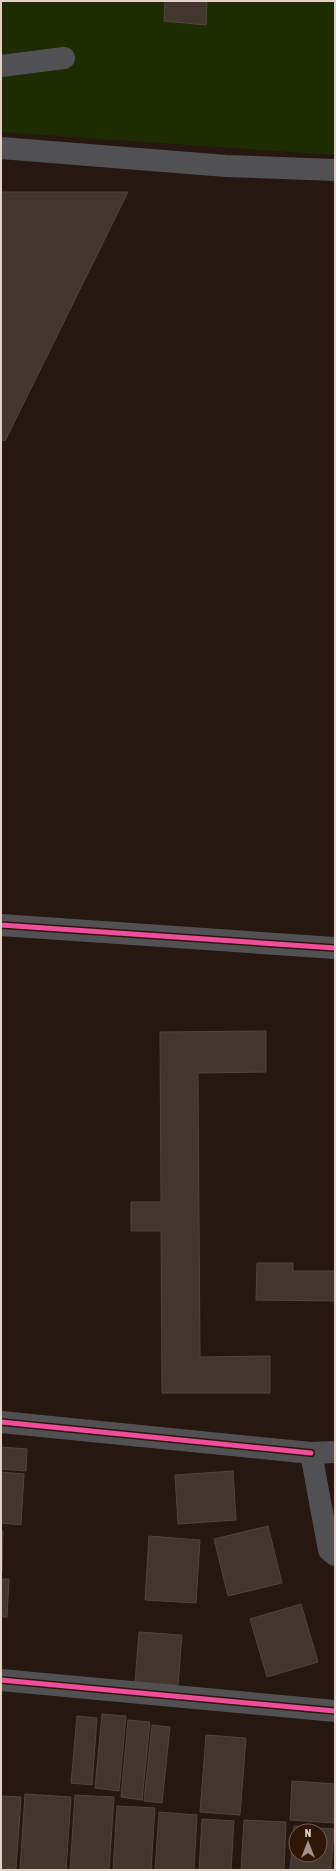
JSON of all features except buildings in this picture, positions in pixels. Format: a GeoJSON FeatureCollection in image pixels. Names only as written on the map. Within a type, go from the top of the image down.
{"type":"FeatureCollection","features":[{"type":"Feature","properties":{"kind":"street"},"geometry":{"type":"LineString","coordinates":[[1,66],[64,58]]}},
{"type":"Feature","properties":{"kind":"street"},"geometry":{"type":"LineString","coordinates":[[1,148],[226,166],[335,170]]}},
{"type":"Feature","properties":{"kind":"street"},"geometry":{"type":"LineString","coordinates":[[1,925],[335,948]]}},
{"type":"Feature","properties":{"kind":"street"},"geometry":{"type":"LineString","coordinates":[[1,1422],[311,1452],[335,1452]]}},
{"type":"Feature","properties":{"kind":"street"},"geometry":{"type":"LineString","coordinates":[[311,1452],[333,1558]]}},
{"type":"Feature","properties":{"kind":"street"},"geometry":{"type":"LineString","coordinates":[[1,1680],[335,1711]]}},
{"type":"Feature","properties":{"kind":"green space"},"geometry":{"type":"Polygon","coordinates":[[[1,1],[335,1],[335,155],[1,132],[1,1]]]}},
{"type":"Feature","properties":{"kind":"cycle path"},"geometry":{"type":"LineString","coordinates":[[1,925],[335,948]]}},
{"type":"Feature","properties":{"kind":"cycle path"},"geometry":{"type":"LineString","coordinates":[[1,1422],[311,1453]]}},
{"type":"Feature","properties":{"kind":"cycle path"},"geometry":{"type":"LineString","coordinates":[[1,1680],[335,1711]]}}]}
